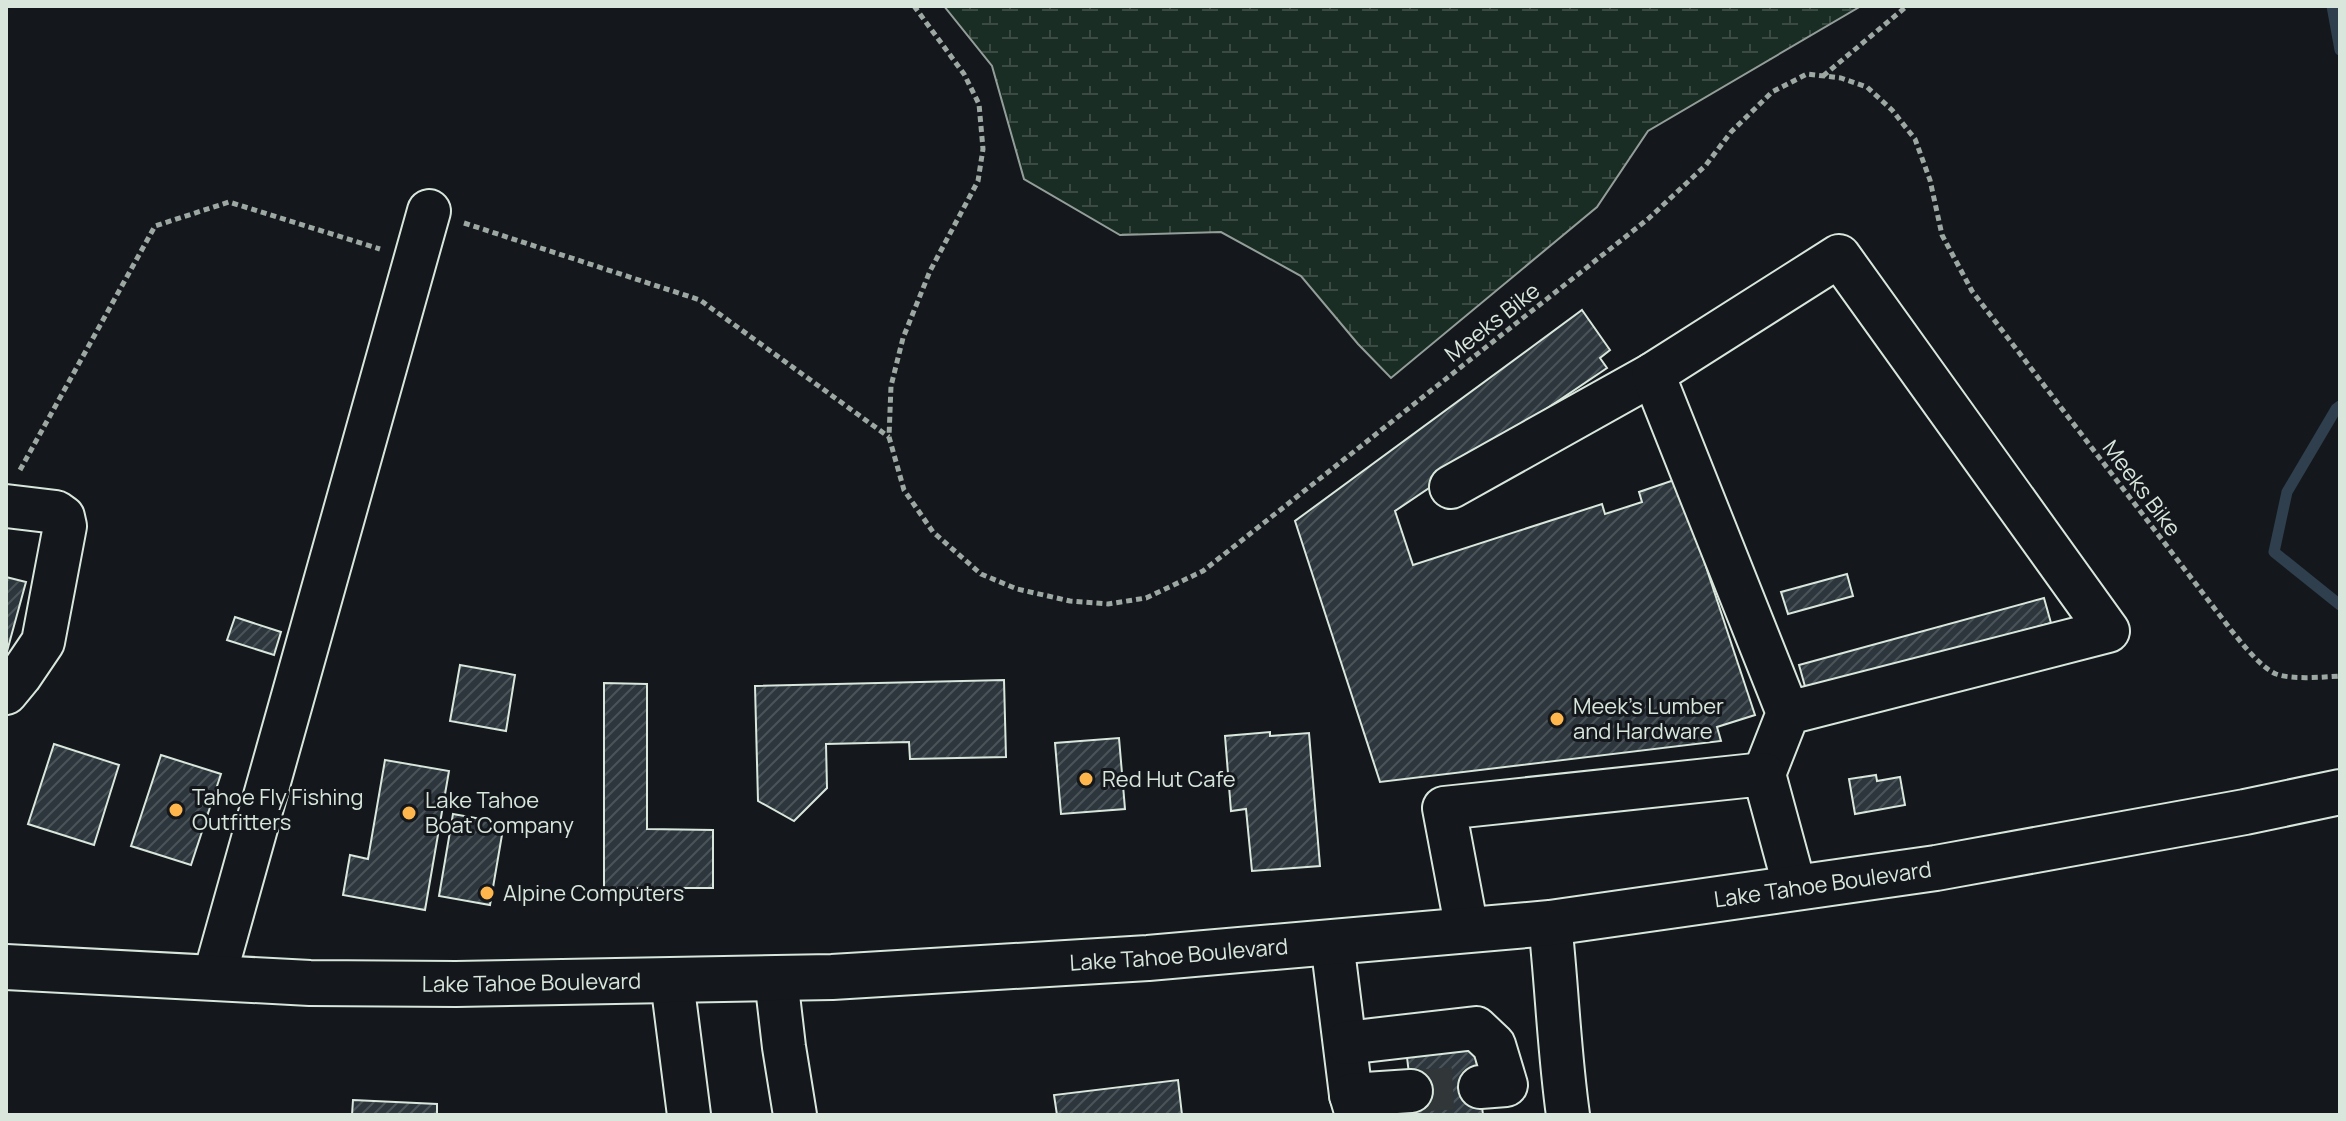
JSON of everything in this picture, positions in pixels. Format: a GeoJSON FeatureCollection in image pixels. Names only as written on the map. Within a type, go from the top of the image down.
{"type":"FeatureCollection","features":[{"type":"Feature","properties":{"kind":"highway","name":"Lake Tahoe Boulevard"},"geometry":{"type":"LineString","coordinates":[[6,967],[354,983],[672,981],[832,977],[1148,958],[1550,923],[1936,868],[2340,792]]}},
{"type":"Feature","properties":{"kind":"street"},"geometry":{"type":"LineString","coordinates":[[214,978],[429,211]]}},
{"type":"Feature","properties":{"kind":"street"},"geometry":{"type":"LineString","coordinates":[[1451,487],[1653,374],[1839,256],[2108,631],[1788,713]]}},
{"type":"Feature","properties":{"kind":"street"},"geometry":{"type":"LineString","coordinates":[[1653,374],[1788,713],[1764,774],[1795,888]]}},
{"type":"Feature","properties":{"kind":"street"},"geometry":{"type":"LineString","coordinates":[[6,506],[56,512],[63,517],[65,526],[43,642],[6,693]]}},
{"type":"Feature","properties":{"kind":"street"},"geometry":{"type":"LineString","coordinates":[[1467,930],[1444,808],[1764,774]]}},
{"type":"Feature","properties":{"kind":"street"},"geometry":{"type":"LineString","coordinates":[[1346,1043],[1476,1028],[1494,1045],[1495,1096],[1566,1097],[1550,923]]}},
{"type":"Feature","properties":{"kind":"street"},"geometry":{"type":"LineString","coordinates":[[1332,942],[1354,1105],[1411,1091]]}},
{"type":"Feature","properties":{"kind":"street"},"geometry":{"type":"LineString","coordinates":[[776,978],[795,1115]]}},
{"type":"Feature","properties":{"kind":"street"},"geometry":{"type":"LineString","coordinates":[[672,981],[689,1115]]}},
{"type":"Feature","properties":{"kind":"path","name":"Meeks Bike"},"geometry":{"type":"LineString","coordinates":[[914,6],[964,74],[979,104],[983,149],[978,181],[930,271],[900,350],[891,386],[889,437],[904,490],[933,532],[981,574],[1017,589],[1108,604],[1146,598],[1203,571],[1648,219],[1706,165],[1731,132],[1772,92],[1807,74],[1841,78],[1867,87],[1892,110],[1915,139],[1930,180],[1942,235],[1972,291],[2231,630],[2256,658],[2276,674],[2312,678],[2340,676]]}},
{"type":"Feature","properties":{"kind":"path"},"geometry":{"type":"LineString","coordinates":[[1823,76],[1907,6]]}},
{"type":"Feature","properties":{"kind":"green space"},"geometry":{"type":"Polygon","coordinates":[[[944,6],[1861,6],[1648,131],[1597,207],[1391,378],[1301,276],[1221,232],[1120,235],[1024,179],[992,66],[944,6]]]}},
{"type":"Feature","properties":{"kind":"building"},"geometry":{"type":"Polygon","coordinates":[[[1582,310],[1610,350],[1600,358],[1607,368],[1395,511],[1413,565],[1602,504],[1605,514],[1642,502],[1639,492],[1677,479],[1755,715],[1717,727],[1721,741],[1380,782],[1295,521],[1582,310]]]}},
{"type":"Feature","properties":{"kind":"building"},"geometry":{"type":"Polygon","coordinates":[[[1847,574],[1853,596],[1788,614],[1781,592],[1847,574]]]}},
{"type":"Feature","properties":{"kind":"building"},"geometry":{"type":"Polygon","coordinates":[[[6,577],[26,582],[6,655],[6,577]]]}},
{"type":"Feature","properties":{"kind":"building"},"geometry":{"type":"Polygon","coordinates":[[[2044,598],[2051,623],[1806,690],[1799,665],[2044,598]]]}},
{"type":"Feature","properties":{"kind":"building"},"geometry":{"type":"Polygon","coordinates":[[[235,617],[281,632],[274,655],[227,640],[235,617]]]}},
{"type":"Feature","properties":{"kind":"building"},"geometry":{"type":"Polygon","coordinates":[[[460,665],[515,675],[506,731],[450,721],[460,665]]]}},
{"type":"Feature","properties":{"kind":"building"},"geometry":{"type":"Polygon","coordinates":[[[1004,680],[1006,757],[910,759],[909,742],[826,744],[827,788],[794,821],[758,801],[755,686],[1004,680]]]}},
{"type":"Feature","properties":{"kind":"building"},"geometry":{"type":"Polygon","coordinates":[[[604,683],[647,684],[647,829],[713,830],[713,888],[604,888],[604,683]]]}},
{"type":"Feature","properties":{"kind":"building"},"geometry":{"type":"Polygon","coordinates":[[[1270,732],[1270,736],[1309,733],[1320,866],[1252,871],[1246,809],[1231,811],[1225,736],[1270,732]]]}},
{"type":"Feature","properties":{"kind":"building"},"geometry":{"type":"Polygon","coordinates":[[[1119,738],[1125,809],[1061,814],[1055,743],[1119,738]]]}},
{"type":"Feature","properties":{"kind":"building"},"geometry":{"type":"Polygon","coordinates":[[[54,744],[119,765],[94,845],[28,824],[54,744]]]}},
{"type":"Feature","properties":{"kind":"building","name":"Tahoe Fly Fishing Outfitters"},"geometry":{"type":"Polygon","coordinates":[[[161,755],[221,774],[191,865],[131,846],[161,755]]]}},
{"type":"Feature","properties":{"kind":"building","name":"Lake Tahoe Boat Company"},"geometry":{"type":"Polygon","coordinates":[[[385,760],[449,771],[425,910],[343,895],[350,855],[368,859],[385,760]]]}},
{"type":"Feature","properties":{"kind":"building"},"geometry":{"type":"Polygon","coordinates":[[[1876,775],[1877,781],[1900,777],[1905,805],[1855,814],[1849,779],[1876,775]]]}},
{"type":"Feature","properties":{"kind":"building"},"geometry":{"type":"Polygon","coordinates":[[[453,814],[504,823],[490,905],[439,896],[453,814]]]}},
{"type":"Feature","properties":{"kind":"building"},"geometry":{"type":"Polygon","coordinates":[[[1474,1041],[1483,1115],[1414,1115],[1406,1049],[1474,1041]]]}},
{"type":"Feature","properties":{"kind":"building"},"geometry":{"type":"Polygon","coordinates":[[[1178,1080],[1182,1115],[1057,1115],[1054,1095],[1178,1080]]]}},
{"type":"Feature","properties":{"kind":"building"},"geometry":{"type":"Polygon","coordinates":[[[353,1100],[437,1104],[437,1115],[352,1115],[353,1100]]]}},
{"type":"Feature","properties":{"kind":"waterway"},"geometry":{"type":"LineString","coordinates":[[2332,6],[2340,50]]}},
{"type":"Feature","properties":{"kind":"waterway"},"geometry":{"type":"LineString","coordinates":[[2340,406],[2287,492],[2274,552],[2340,605]]}},
{"type":"Feature","properties":{"kind":"tunnel"},"geometry":{"type":"LineString","coordinates":[[1411,1091],[1480,1087]]}},
{"type":"Feature","properties":{"kind":"place","name":"Meek's Lumber and Hardware"},"geometry":{"type":"Point","coordinates":[1557,719]}},
{"type":"Feature","properties":{"kind":"place","name":"Red Hut Cafe"},"geometry":{"type":"Point","coordinates":[1086,779]}},
{"type":"Feature","properties":{"kind":"place","name":"Tahoe Fly Fishing Outfitters"},"geometry":{"type":"Point","coordinates":[176,810]}},
{"type":"Feature","properties":{"kind":"place","name":"Lake Tahoe Boat Company"},"geometry":{"type":"Point","coordinates":[409,813]}},
{"type":"Feature","properties":{"kind":"place","name":"Alpine Computers"},"geometry":{"type":"Point","coordinates":[487,893]}}]}
